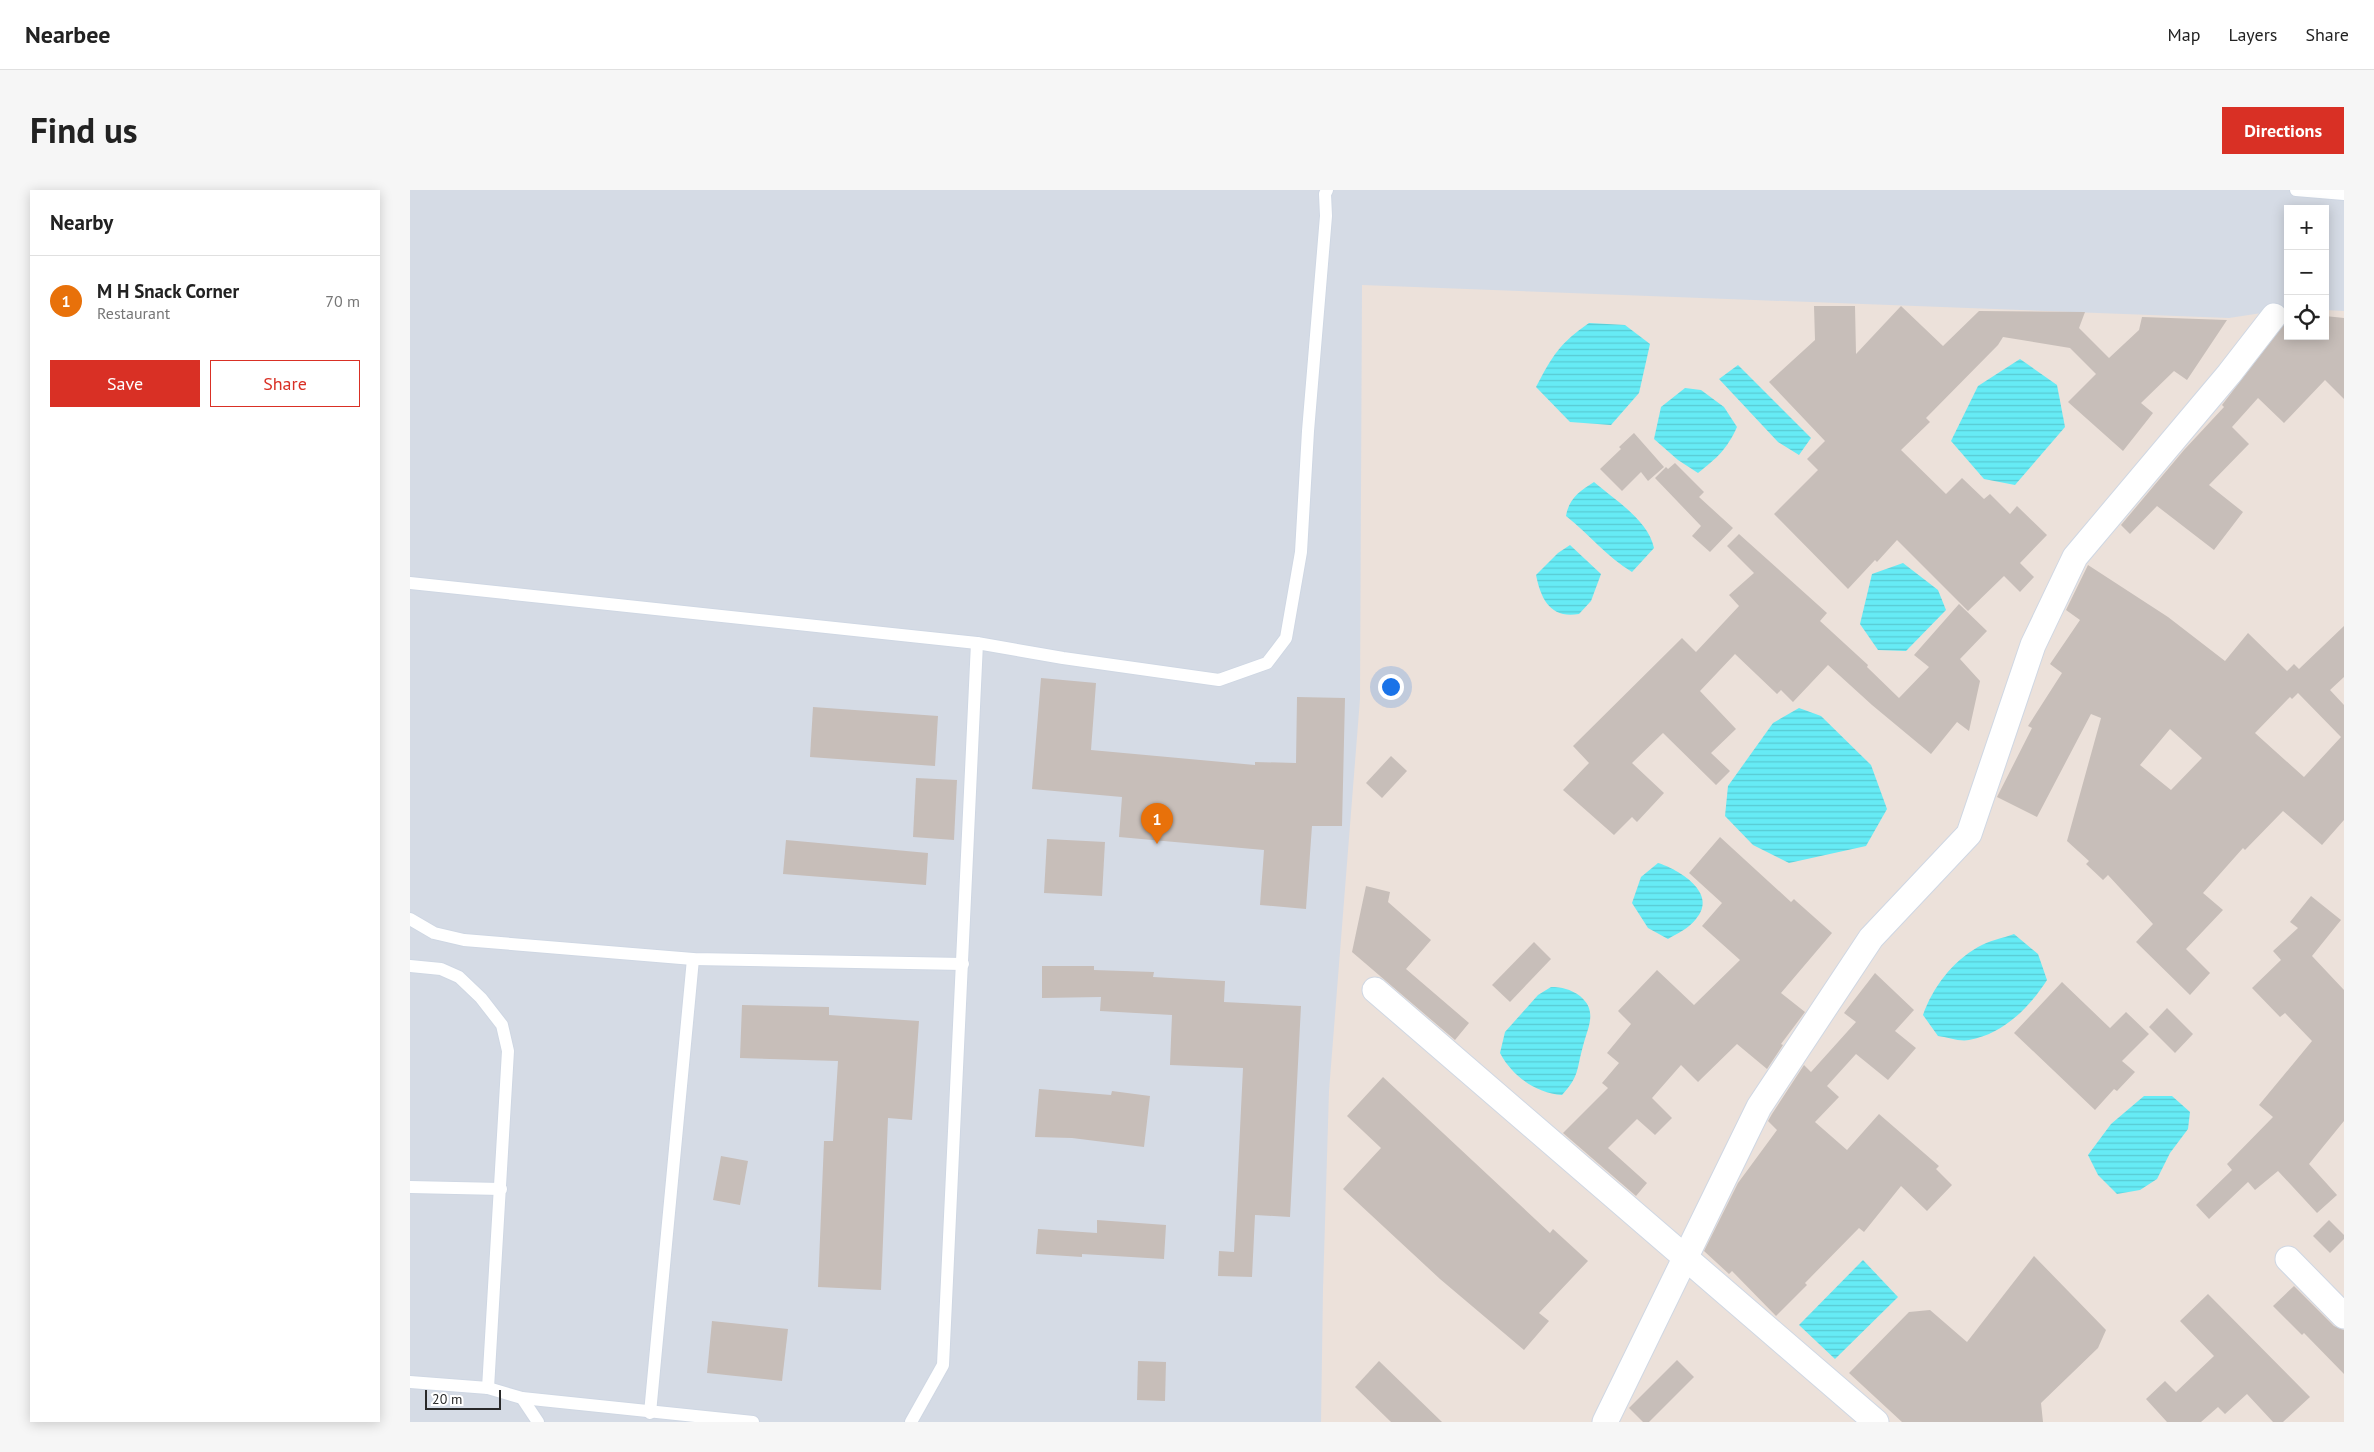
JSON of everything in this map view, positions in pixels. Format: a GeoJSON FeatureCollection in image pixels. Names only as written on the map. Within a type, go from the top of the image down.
{"type":"FeatureCollection","features":[{"type":"Feature","properties":{"kind":"street"},"geometry":{"type":"LineString","coordinates":[[1605,1422],[1759,1107],[1821,1010],[1871,938],[1969,834],[2033,645],[2075,557],[2155,459],[2229,374],[2274,316]]}},
{"type":"Feature","properties":{"kind":"street"},"geometry":{"type":"LineString","coordinates":[[1376,990],[1876,1422]]}},
{"type":"Feature","properties":{"kind":"street"},"geometry":{"type":"LineString","coordinates":[[2288,1259],[2344,1316]]}},
{"type":"Feature","properties":{"kind":"lane"},"geometry":{"type":"LineString","coordinates":[[2296,190],[2344,194]]}},
{"type":"Feature","properties":{"kind":"lane"},"geometry":{"type":"LineString","coordinates":[[410,583],[977,643],[1063,658],[1219,680],[1266,663],[1286,638],[1301,552],[1308,431],[1326,216],[1326,191]]}},
{"type":"Feature","properties":{"kind":"lane"},"geometry":{"type":"LineString","coordinates":[[911,1422],[944,1365],[977,643]]}},
{"type":"Feature","properties":{"kind":"lane"},"geometry":{"type":"LineString","coordinates":[[410,919],[434,933],[464,940],[693,959],[962,964]]}},
{"type":"Feature","properties":{"kind":"lane"},"geometry":{"type":"LineString","coordinates":[[650,1413],[693,959]]}},
{"type":"Feature","properties":{"kind":"lane"},"geometry":{"type":"LineString","coordinates":[[410,966],[441,969],[459,977],[481,998],[502,1025],[508,1051],[488,1388]]}},
{"type":"Feature","properties":{"kind":"lane"},"geometry":{"type":"LineString","coordinates":[[410,1187],[501,1189]]}},
{"type":"Feature","properties":{"kind":"lane"},"geometry":{"type":"LineString","coordinates":[[410,1382],[488,1388],[522,1398],[650,1413],[753,1422]]}},
{"type":"Feature","properties":{"kind":"lane"},"geometry":{"type":"LineString","coordinates":[[522,1398],[538,1422]]}},
{"type":"Feature","properties":{"kind":"shaded area"},"geometry":{"type":"Polygon","coordinates":[[[410,190],[2344,190],[2344,311],[2329,310],[2329,205],[2284,205],[2284,310],[2229,318],[1362,285],[1360,699],[1329,1091],[1321,1422],[410,1422],[410,190]]]}},
{"type":"Feature","properties":{"kind":"water"},"geometry":{"type":"Polygon","coordinates":[[[1589,323],[1625,325],[1650,344],[1639,393],[1611,425],[1570,422],[1536,387],[1558,351],[1571,337],[1589,323]]]}},
{"type":"Feature","properties":{"kind":"water"},"geometry":{"type":"Polygon","coordinates":[[[2020,359],[2057,385],[2065,427],[2015,485],[1984,479],[1951,441],[1978,386],[2020,359]]]}},
{"type":"Feature","properties":{"kind":"water"},"geometry":{"type":"Polygon","coordinates":[[[1738,365],[1811,438],[1799,455],[1778,442],[1719,379],[1738,365]]]}},
{"type":"Feature","properties":{"kind":"water"},"geometry":{"type":"Polygon","coordinates":[[[1685,388],[1701,390],[1724,407],[1737,427],[1721,453],[1698,473],[1678,460],[1654,439],[1661,407],[1685,388]]]}},
{"type":"Feature","properties":{"kind":"water"},"geometry":{"type":"Polygon","coordinates":[[[1594,482],[1630,511],[1651,538],[1654,548],[1632,572],[1614,559],[1566,516],[1572,500],[1594,482]]]}},
{"type":"Feature","properties":{"kind":"water"},"geometry":{"type":"Polygon","coordinates":[[[1570,545],[1601,574],[1591,601],[1579,614],[1569,615],[1561,614],[1554,610],[1544,600],[1536,575],[1558,553],[1570,545]]]}},
{"type":"Feature","properties":{"kind":"water"},"geometry":{"type":"Polygon","coordinates":[[[1903,563],[1938,590],[1946,610],[1906,651],[1878,650],[1860,624],[1872,574],[1903,563]]]}},
{"type":"Feature","properties":{"kind":"water"},"geometry":{"type":"Polygon","coordinates":[[[1799,708],[1821,716],[1871,765],[1887,809],[1866,846],[1789,863],[1753,845],[1725,816],[1728,786],[1773,723],[1799,708]]]}},
{"type":"Feature","properties":{"kind":"water"},"geometry":{"type":"Polygon","coordinates":[[[1658,863],[1685,876],[1699,891],[1703,900],[1702,909],[1696,919],[1668,939],[1648,928],[1632,903],[1641,877],[1658,863]]]}},
{"type":"Feature","properties":{"kind":"water"},"geometry":{"type":"Polygon","coordinates":[[[2014,934],[2038,954],[2047,980],[2040,990],[2023,1010],[2004,1026],[1993,1032],[1981,1037],[1965,1040],[1938,1036],[1923,1015],[1932,995],[1944,976],[1960,960],[1978,947],[2014,934]]]}},
{"type":"Feature","properties":{"kind":"water"},"geometry":{"type":"Polygon","coordinates":[[[1551,987],[1566,989],[1580,996],[1589,1007],[1590,1013],[1589,1026],[1577,1072],[1562,1095],[1543,1091],[1526,1082],[1511,1069],[1500,1053],[1505,1032],[1538,995],[1551,987]]]}},
{"type":"Feature","properties":{"kind":"water"},"geometry":{"type":"Polygon","coordinates":[[[2144,1096],[2172,1096],[2190,1112],[2188,1129],[2170,1153],[2157,1179],[2140,1190],[2117,1194],[2098,1175],[2088,1155],[2111,1124],[2144,1096]]]}},
{"type":"Feature","properties":{"kind":"water"},"geometry":{"type":"Polygon","coordinates":[[[1863,1260],[1898,1297],[1835,1359],[1799,1325],[1863,1260]]]}},
{"type":"Feature","properties":{"kind":"building"},"geometry":{"type":"Polygon","coordinates":[[[1814,306],[1855,306],[1856,354],[1901,306],[1943,346],[1979,311],[2085,312],[2079,328],[2109,358],[2139,330],[2142,317],[2227,320],[2187,380],[2174,371],[2141,403],[2153,413],[2123,451],[2068,402],[2096,374],[2070,348],[2003,337],[1998,345],[1926,418],[1930,422],[1901,450],[1946,494],[1962,478],[1984,499],[1990,494],[2010,514],[2017,506],[2047,535],[2020,563],[2034,577],[2020,592],[2004,576],[1968,611],[1897,540],[1848,589],[1774,514],[1818,470],[1807,459],[1825,441],[1769,382],[1815,340],[1814,306]]]}},
{"type":"Feature","properties":{"kind":"building"},"geometry":{"type":"Polygon","coordinates":[[[2329,316],[2344,318],[2344,399],[2325,380],[2284,423],[2258,398],[2232,427],[2249,444],[2209,485],[2243,512],[2214,550],[2157,506],[2130,534],[2121,525],[2184,450],[2224,407],[2222,405],[2284,324],[2284,340],[2329,340],[2329,316]]]}},
{"type":"Feature","properties":{"kind":"building"},"geometry":{"type":"Polygon","coordinates":[[[1634,433],[1664,467],[1648,481],[1641,472],[1622,491],[1600,469],[1621,449],[1619,447],[1634,433]]]}},
{"type":"Feature","properties":{"kind":"building"},"geometry":{"type":"Polygon","coordinates":[[[1675,463],[1704,492],[1699,497],[1733,528],[1710,552],[1692,536],[1701,526],[1655,478],[1666,467],[1668,469],[1675,463]]]}},
{"type":"Feature","properties":{"kind":"building"},"geometry":{"type":"Polygon","coordinates":[[[1739,534],[1827,613],[1820,621],[1868,665],[1867,667],[1899,698],[1929,667],[1914,655],[1959,604],[1987,631],[1960,659],[1980,681],[1969,731],[1957,722],[1931,754],[1828,665],[1793,702],[1781,690],[1777,694],[1735,654],[1700,691],[1736,729],[1711,753],[1730,771],[1716,785],[1663,733],[1632,763],[1664,793],[1637,822],[1632,817],[1614,835],[1563,790],[1589,763],[1573,746],[1682,638],[1696,652],[1739,606],[1729,595],[1754,573],[1727,546],[1739,534]]]}},
{"type":"Feature","properties":{"kind":"building"},"geometry":{"type":"Polygon","coordinates":[[[2088,565],[2168,617],[2225,661],[2248,633],[2287,671],[2294,664],[2299,669],[2344,626],[2344,677],[2330,690],[2344,705],[2344,820],[2322,845],[2283,811],[2245,850],[2243,848],[2203,893],[2223,910],[2186,949],[2210,973],[2190,995],[2136,942],[2153,924],[2108,875],[2103,880],[2086,864],[2089,861],[2067,841],[2101,718],[2091,714],[2037,817],[1997,797],[2032,728],[2028,726],[2062,673],[2050,664],[2080,620],[2066,610],[2088,565]],[[2298,693],[2292,699],[2290,697],[2255,733],[2304,777],[2341,737],[2298,693]],[[2170,729],[2140,765],[2171,790],[2202,758],[2170,729]]]}},
{"type":"Feature","properties":{"kind":"building"},"geometry":{"type":"Polygon","coordinates":[[[1041,678],[1096,683],[1091,750],[1255,765],[1255,762],[1296,763],[1297,697],[1345,698],[1342,826],[1312,826],[1306,909],[1260,905],[1264,850],[1119,837],[1122,797],[1032,789],[1041,678]]]}},
{"type":"Feature","properties":{"kind":"building"},"geometry":{"type":"Polygon","coordinates":[[[813,707],[938,716],[935,766],[810,757],[813,707]]]}},
{"type":"Feature","properties":{"kind":"building"},"geometry":{"type":"Polygon","coordinates":[[[1391,756],[1407,771],[1382,798],[1366,783],[1391,756]]]}},
{"type":"Feature","properties":{"kind":"building"},"geometry":{"type":"Polygon","coordinates":[[[916,778],[957,780],[954,840],[913,837],[916,778]]]}},
{"type":"Feature","properties":{"kind":"building"},"geometry":{"type":"Polygon","coordinates":[[[1720,837],[1791,902],[1794,899],[1832,933],[1781,993],[1805,1012],[1781,1044],[1783,1045],[1767,1069],[1737,1044],[1698,1082],[1681,1065],[1652,1098],[1672,1118],[1655,1135],[1637,1119],[1608,1148],[1647,1183],[1636,1196],[1563,1133],[1608,1088],[1602,1083],[1619,1063],[1607,1053],[1631,1024],[1618,1011],[1657,970],[1694,1005],[1740,960],[1702,926],[1722,903],[1689,873],[1720,837]]]}},
{"type":"Feature","properties":{"kind":"building"},"geometry":{"type":"Polygon","coordinates":[[[1047,839],[1105,842],[1102,896],[1044,893],[1047,839]]]}},
{"type":"Feature","properties":{"kind":"building"},"geometry":{"type":"Polygon","coordinates":[[[786,840],[928,853],[926,885],[783,874],[786,840]]]}},
{"type":"Feature","properties":{"kind":"building"},"geometry":{"type":"Polygon","coordinates":[[[1366,886],[1390,892],[1388,902],[1431,940],[1406,969],[1469,1023],[1455,1040],[1352,952],[1366,886]]]}},
{"type":"Feature","properties":{"kind":"building"},"geometry":{"type":"Polygon","coordinates":[[[2311,896],[2341,920],[2312,956],[2344,990],[2344,1121],[2309,1164],[2337,1195],[2317,1213],[2278,1171],[2255,1190],[2248,1182],[2209,1219],[2196,1205],[2232,1170],[2227,1164],[2273,1117],[2259,1105],[2312,1041],[2285,1013],[2280,1017],[2252,988],[2281,960],[2273,951],[2298,928],[2290,922],[2311,896]]]}},
{"type":"Feature","properties":{"kind":"building"},"geometry":{"type":"Polygon","coordinates":[[[1534,942],[1551,959],[1510,1002],[1492,985],[1534,942]]]}},
{"type":"Feature","properties":{"kind":"building"},"geometry":{"type":"Polygon","coordinates":[[[1042,966],[1094,966],[1094,970],[1154,972],[1153,977],[1225,981],[1224,1002],[1301,1006],[1290,1217],[1255,1215],[1252,1277],[1218,1276],[1219,1251],[1234,1252],[1243,1068],[1170,1065],[1172,1015],[1100,1011],[1101,997],[1042,998],[1042,966]]]}},
{"type":"Feature","properties":{"kind":"building"},"geometry":{"type":"Polygon","coordinates":[[[1875,973],[1914,1010],[1895,1031],[1916,1048],[1888,1080],[1856,1054],[1827,1086],[1839,1097],[1815,1122],[1847,1150],[1879,1114],[1939,1166],[1936,1169],[1952,1185],[1927,1211],[1901,1186],[1864,1232],[1859,1228],[1805,1283],[1807,1285],[1776,1316],[1732,1271],[1729,1274],[1704,1251],[1738,1183],[1777,1130],[1768,1121],[1772,1114],[1804,1065],[1811,1072],[1856,1022],[1844,1013],[1875,973]]]}},
{"type":"Feature","properties":{"kind":"building"},"geometry":{"type":"Polygon","coordinates":[[[2062,982],[2110,1028],[2126,1012],[2149,1034],[2122,1061],[2135,1072],[2117,1091],[2114,1089],[2095,1110],[2014,1033],[2062,982]]]}},
{"type":"Feature","properties":{"kind":"building"},"geometry":{"type":"Polygon","coordinates":[[[742,1005],[829,1007],[829,1015],[919,1021],[912,1120],[888,1118],[881,1290],[818,1287],[824,1141],[833,1141],[838,1061],[740,1058],[742,1005]]]}},
{"type":"Feature","properties":{"kind":"building"},"geometry":{"type":"Polygon","coordinates":[[[2167,1008],[2193,1034],[2175,1053],[2149,1027],[2167,1008]]]}},
{"type":"Feature","properties":{"kind":"building"},"geometry":{"type":"Polygon","coordinates":[[[1383,1077],[1550,1233],[1553,1229],[1588,1261],[1539,1313],[1549,1321],[1524,1350],[1440,1279],[1343,1189],[1381,1148],[1347,1116],[1383,1077]]]}},
{"type":"Feature","properties":{"kind":"building"},"geometry":{"type":"Polygon","coordinates":[[[1039,1089],[1111,1095],[1112,1091],[1150,1096],[1144,1147],[1072,1138],[1035,1137],[1039,1089]]]}},
{"type":"Feature","properties":{"kind":"building"},"geometry":{"type":"Polygon","coordinates":[[[721,1156],[748,1161],[740,1205],[713,1200],[721,1156]]]}},
{"type":"Feature","properties":{"kind":"building"},"geometry":{"type":"Polygon","coordinates":[[[1097,1220],[1166,1225],[1164,1259],[1082,1254],[1082,1257],[1036,1254],[1038,1229],[1097,1233],[1097,1220]]]}},
{"type":"Feature","properties":{"kind":"building"},"geometry":{"type":"Polygon","coordinates":[[[2329,1220],[2344,1235],[2344,1239],[2330,1253],[2313,1236],[2329,1220]]]}},
{"type":"Feature","properties":{"kind":"building"},"geometry":{"type":"Polygon","coordinates":[[[2034,1256],[2106,1330],[2098,1348],[2041,1403],[2043,1422],[1902,1422],[1849,1373],[1909,1312],[1930,1310],[1967,1342],[2034,1256]]]}},
{"type":"Feature","properties":{"kind":"building"},"geometry":{"type":"Polygon","coordinates":[[[2294,1286],[2334,1326],[2344,1330],[2344,1374],[2304,1333],[2302,1335],[2273,1306],[2294,1286]]]}},
{"type":"Feature","properties":{"kind":"building"},"geometry":{"type":"Polygon","coordinates":[[[2208,1294],[2310,1397],[2283,1422],[2273,1422],[2247,1394],[2225,1414],[2218,1407],[2201,1422],[2167,1422],[2146,1399],[2165,1381],[2176,1392],[2214,1356],[2180,1321],[2208,1294]]]}},
{"type":"Feature","properties":{"kind":"building"},"geometry":{"type":"Polygon","coordinates":[[[712,1321],[788,1329],[782,1381],[707,1373],[712,1321]]]}},
{"type":"Feature","properties":{"kind":"building"},"geometry":{"type":"Polygon","coordinates":[[[1677,1360],[1694,1377],[1649,1422],[1643,1422],[1629,1408],[1677,1360]]]}},
{"type":"Feature","properties":{"kind":"building"},"geometry":{"type":"Polygon","coordinates":[[[1138,1361],[1166,1362],[1165,1401],[1137,1400],[1138,1361]]]}},
{"type":"Feature","properties":{"kind":"building"},"geometry":{"type":"Polygon","coordinates":[[[1379,1361],[1442,1422],[1391,1422],[1355,1387],[1379,1361]]]}},
{"type":"Feature","properties":{"kind":"place","name":"M H Snack Corner"},"geometry":{"type":"Point","coordinates":[1157,844]}}]}
